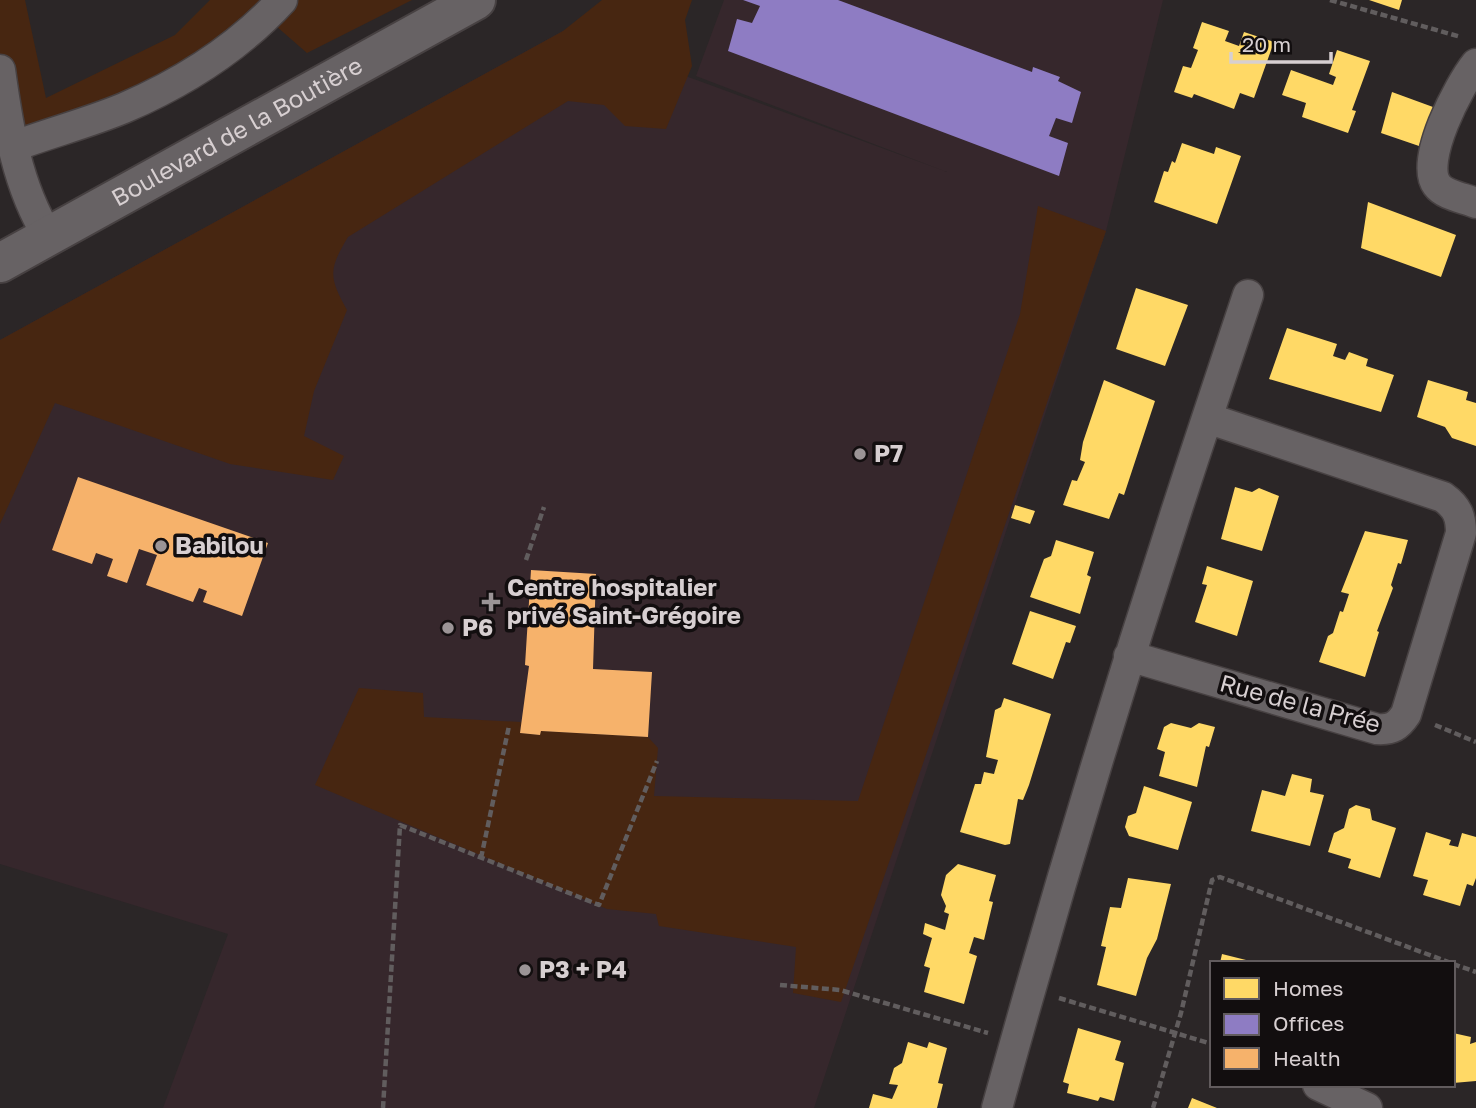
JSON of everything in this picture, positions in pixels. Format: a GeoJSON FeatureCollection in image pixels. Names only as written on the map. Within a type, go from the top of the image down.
{"type":"FeatureCollection","features":[{"type":"Feature","properties":{"kind":"street"},"geometry":{"type":"LineString","coordinates":[[12,147],[121,109],[157,93],[223,51],[263,21],[282,0]]}},
{"type":"Feature","properties":{"kind":"street","name":"Boulevard de la Boutière"},"geometry":{"type":"LineString","coordinates":[[0,263],[476,0]]}},
{"type":"Feature","properties":{"kind":"street"},"geometry":{"type":"LineString","coordinates":[[1476,64],[1453,100],[1431,160],[1434,182],[1441,189],[1476,202]]}},
{"type":"Feature","properties":{"kind":"street"},"geometry":{"type":"LineString","coordinates":[[0,70],[12,147],[32,211],[48,236]]}},
{"type":"Feature","properties":{"kind":"street"},"geometry":{"type":"LineString","coordinates":[[997,1108],[1129,656],[1248,295]]}},
{"type":"Feature","properties":{"kind":"street","name":"Rue de la Prée"},"geometry":{"type":"LineString","coordinates":[[1129,656],[1377,729],[1389,730],[1399,724],[1406,714],[1461,533],[1461,519],[1454,505],[1443,497],[1207,418]]}},
{"type":"Feature","properties":{"kind":"street"},"geometry":{"type":"LineString","coordinates":[[1322,1087],[1367,1108]]}},
{"type":"Feature","properties":{"kind":"path"},"geometry":{"type":"LineString","coordinates":[[1330,0],[1463,37]]}},
{"type":"Feature","properties":{"kind":"path"},"geometry":{"type":"LineString","coordinates":[[526,560],[544,507]]}},
{"type":"Feature","properties":{"kind":"path"},"geometry":{"type":"LineString","coordinates":[[1406,714],[1476,742]]}},
{"type":"Feature","properties":{"kind":"path"},"geometry":{"type":"LineString","coordinates":[[481,858],[509,726]]}},
{"type":"Feature","properties":{"kind":"path"},"geometry":{"type":"LineString","coordinates":[[383,1108],[400,825],[599,905],[657,761]]}},
{"type":"Feature","properties":{"kind":"path"},"geometry":{"type":"LineString","coordinates":[[1153,1108],[1176,1031],[1212,880],[1220,877],[1447,961]]}},
{"type":"Feature","properties":{"kind":"path"},"geometry":{"type":"LineString","coordinates":[[1455,964],[1476,972]]}},
{"type":"Feature","properties":{"kind":"path"},"geometry":{"type":"LineString","coordinates":[[780,985],[840,990],[1015,1041]]}},
{"type":"Feature","properties":{"kind":"path"},"geometry":{"type":"LineString","coordinates":[[1030,990],[1176,1031],[1210,1043]]}},
{"type":"Feature","properties":{"kind":"shaded area"},"geometry":{"type":"Polygon","coordinates":[[[0,0],[25,0],[46,98],[175,35],[210,0],[412,0],[307,53],[276,26],[234,35],[203,47],[159,86],[61,129],[0,131],[0,0]]]}},
{"type":"Feature","properties":{"kind":"shaded area"},"geometry":{"type":"Polygon","coordinates":[[[602,0],[692,0],[685,20],[692,66],[666,129],[625,126],[604,105],[568,101],[348,237],[337,257],[333,273],[336,289],[347,310],[314,391],[304,436],[344,456],[333,480],[230,464],[55,403],[0,524],[0,340],[563,31],[602,0]]]}},
{"type":"Feature","properties":{"kind":"shaded area","name":"Centre hospitalier privé Saint-Grégoire"},"geometry":{"type":"Polygon","coordinates":[[[724,0],[1163,0],[1106,231],[814,1108],[163,1108],[228,934],[0,864],[0,340],[563,31],[947,172],[696,76],[724,0]]]}},
{"type":"Feature","properties":{"kind":"shaded area"},"geometry":{"type":"Polygon","coordinates":[[[1038,206],[1106,231],[841,1002],[793,993],[796,947],[659,926],[656,914],[607,909],[315,785],[359,688],[423,693],[424,717],[521,722],[520,733],[540,735],[541,731],[648,737],[658,748],[654,796],[858,801],[1020,314],[1038,206]]]}},
{"type":"Feature","properties":{"kind":"building: Homes"},"geometry":{"type":"Polygon","coordinates":[[[1369,0],[1402,0],[1399,10],[1369,0]]]}},
{"type":"Feature","properties":{"kind":"building: Homes"},"geometry":{"type":"Polygon","coordinates":[[[1202,22],[1229,31],[1225,41],[1239,46],[1244,32],[1274,42],[1254,98],[1240,93],[1234,109],[1194,94],[1192,98],[1174,92],[1183,66],[1191,68],[1198,50],[1193,48],[1202,22]]]}},
{"type":"Feature","properties":{"kind":"building: Homes"},"geometry":{"type":"Polygon","coordinates":[[[1337,50],[1370,61],[1352,110],[1356,111],[1348,133],[1302,117],[1306,103],[1282,95],[1291,70],[1333,85],[1336,77],[1329,74],[1337,50]]]}},
{"type":"Feature","properties":{"kind":"building: Homes"},"geometry":{"type":"Polygon","coordinates":[[[1392,92],[1433,107],[1419,146],[1381,133],[1392,92]]]}},
{"type":"Feature","properties":{"kind":"building: Homes"},"geometry":{"type":"Polygon","coordinates":[[[1182,143],[1214,154],[1216,147],[1241,156],[1217,224],[1154,202],[1164,171],[1168,172],[1172,161],[1175,163],[1182,143]]]}},
{"type":"Feature","properties":{"kind":"building: Homes"},"geometry":{"type":"Polygon","coordinates":[[[1368,202],[1456,235],[1441,277],[1361,248],[1368,202]]]}},
{"type":"Feature","properties":{"kind":"building: Homes"},"geometry":{"type":"Polygon","coordinates":[[[1136,288],[1188,305],[1165,366],[1116,349],[1136,288]]]}},
{"type":"Feature","properties":{"kind":"building: Homes"},"geometry":{"type":"Polygon","coordinates":[[[1287,328],[1337,344],[1333,356],[1345,360],[1349,352],[1368,359],[1366,366],[1394,375],[1381,412],[1269,379],[1287,328]]]}},
{"type":"Feature","properties":{"kind":"building: Homes"},"geometry":{"type":"Polygon","coordinates":[[[1104,380],[1155,401],[1124,495],[1119,493],[1109,519],[1063,505],[1072,480],[1077,481],[1085,462],[1080,460],[1083,442],[1104,380]]]}},
{"type":"Feature","properties":{"kind":"building: Homes"},"geometry":{"type":"Polygon","coordinates":[[[1428,380],[1468,392],[1466,400],[1476,403],[1476,446],[1452,438],[1445,427],[1417,417],[1428,380]]]}},
{"type":"Feature","properties":{"kind":"building: Homes"},"geometry":{"type":"Polygon","coordinates":[[[1235,487],[1252,492],[1259,488],[1279,496],[1262,551],[1221,539],[1235,487]]]}},
{"type":"Feature","properties":{"kind":"building: Homes"},"geometry":{"type":"Polygon","coordinates":[[[1015,505],[1035,511],[1030,524],[1011,518],[1015,505]]]}},
{"type":"Feature","properties":{"kind":"building: Homes"},"geometry":{"type":"Polygon","coordinates":[[[1365,531],[1408,540],[1391,585],[1393,588],[1377,631],[1379,632],[1365,677],[1319,662],[1340,611],[1343,612],[1349,594],[1341,592],[1365,531]]]}},
{"type":"Feature","properties":{"kind":"building: Homes"},"geometry":{"type":"Polygon","coordinates":[[[1056,540],[1094,552],[1087,575],[1091,577],[1080,614],[1030,597],[1044,559],[1051,556],[1056,540]]]}},
{"type":"Feature","properties":{"kind":"building: Homes"},"geometry":{"type":"Polygon","coordinates":[[[1207,566],[1253,581],[1237,636],[1195,622],[1207,585],[1202,584],[1207,566]]]}},
{"type":"Feature","properties":{"kind":"building: Homes"},"geometry":{"type":"Polygon","coordinates":[[[1030,611],[1076,626],[1070,643],[1066,642],[1053,679],[1012,664],[1030,611]]]}},
{"type":"Feature","properties":{"kind":"building: Homes"},"geometry":{"type":"Polygon","coordinates":[[[1004,698],[1051,714],[1029,785],[1023,800],[1018,799],[1010,844],[1005,845],[960,832],[975,784],[981,784],[984,772],[994,774],[998,760],[986,757],[995,710],[1001,707],[1004,698]]]}},
{"type":"Feature","properties":{"kind":"building: Homes"},"geometry":{"type":"Polygon","coordinates":[[[1171,723],[1191,728],[1199,723],[1215,727],[1209,747],[1206,746],[1197,787],[1159,776],[1165,752],[1157,749],[1164,727],[1171,723]]]}},
{"type":"Feature","properties":{"kind":"building: Homes"},"geometry":{"type":"Polygon","coordinates":[[[1292,774],[1312,779],[1310,792],[1324,795],[1310,846],[1251,831],[1262,790],[1285,796],[1292,774]]]}},
{"type":"Feature","properties":{"kind":"building: Homes"},"geometry":{"type":"Polygon","coordinates":[[[1144,786],[1192,802],[1178,850],[1129,836],[1125,827],[1128,816],[1136,813],[1144,786]]]}},
{"type":"Feature","properties":{"kind":"building: Homes"},"geometry":{"type":"Polygon","coordinates":[[[1356,805],[1370,809],[1372,820],[1396,828],[1380,878],[1348,868],[1351,859],[1328,852],[1334,833],[1344,828],[1349,809],[1356,805]]]}},
{"type":"Feature","properties":{"kind":"building: Homes"},"geometry":{"type":"Polygon","coordinates":[[[1426,832],[1451,840],[1449,845],[1458,847],[1462,833],[1476,837],[1476,878],[1473,886],[1467,884],[1460,906],[1423,895],[1428,880],[1413,876],[1426,832]]]}},
{"type":"Feature","properties":{"kind":"building: Homes"},"geometry":{"type":"Polygon","coordinates":[[[958,864],[996,875],[989,901],[993,902],[984,940],[974,937],[969,953],[977,956],[964,1004],[924,992],[930,968],[924,966],[932,938],[923,934],[925,923],[945,930],[949,914],[944,912],[946,906],[941,895],[946,875],[958,864]]]}},
{"type":"Feature","properties":{"kind":"building: Homes"},"geometry":{"type":"Polygon","coordinates":[[[1128,878],[1171,884],[1157,939],[1147,958],[1136,996],[1097,985],[1106,947],[1101,946],[1110,907],[1121,908],[1128,878]]]}},
{"type":"Feature","properties":{"kind":"building: Homes"},"geometry":{"type":"Polygon","coordinates":[[[1222,954],[1250,961],[1220,961],[1222,954]]]}},
{"type":"Feature","properties":{"kind":"building: Homes"},"geometry":{"type":"Polygon","coordinates":[[[1078,1028],[1121,1041],[1115,1060],[1124,1063],[1114,1101],[1100,1097],[1098,1101],[1067,1093],[1069,1084],[1063,1082],[1078,1028]]]}},
{"type":"Feature","properties":{"kind":"building: Homes"},"geometry":{"type":"Polygon","coordinates":[[[1455,1033],[1471,1037],[1470,1044],[1476,1042],[1476,1081],[1455,1083],[1455,1033]]]}},
{"type":"Feature","properties":{"kind":"building: Homes"},"geometry":{"type":"Polygon","coordinates":[[[908,1042],[927,1048],[929,1042],[947,1048],[938,1083],[943,1084],[937,1108],[869,1108],[873,1094],[892,1099],[898,1085],[889,1084],[894,1068],[902,1063],[908,1042]]]}},
{"type":"Feature","properties":{"kind":"building: Homes"},"geometry":{"type":"Polygon","coordinates":[[[1192,1098],[1217,1108],[1188,1108],[1192,1098]]]}},
{"type":"Feature","properties":{"kind":"building: Offices"},"geometry":{"type":"Polygon","coordinates":[[[743,0],[838,0],[1032,72],[1033,67],[1060,77],[1058,81],[1081,92],[1072,123],[1056,118],[1049,136],[1068,143],[1059,176],[728,51],[737,19],[752,23],[760,6],[743,0]]]}},
{"type":"Feature","properties":{"kind":"building: Health","name":"Babilou"},"geometry":{"type":"Polygon","coordinates":[[[78,477],[268,543],[242,616],[203,602],[207,591],[199,588],[193,602],[146,585],[157,555],[139,549],[127,583],[107,576],[113,559],[96,553],[92,564],[52,550],[78,477]]]}},
{"type":"Feature","properties":{"kind":"building: Health"},"geometry":{"type":"Polygon","coordinates":[[[531,570],[596,574],[593,669],[652,672],[648,737],[541,731],[540,735],[520,733],[529,666],[525,665],[531,570]]]}},
{"type":"Feature","properties":{"kind":"place","name":"P7"},"geometry":{"type":"Point","coordinates":[860,454]}},
{"type":"Feature","properties":{"kind":"place","name":"Babilou"},"geometry":{"type":"Point","coordinates":[161,546]}},
{"type":"Feature","properties":{"kind":"place","name":"Centre hospitalier privé Saint-Grégoire"},"geometry":{"type":"Point","coordinates":[491,602]}},
{"type":"Feature","properties":{"kind":"place","name":"P6"},"geometry":{"type":"Point","coordinates":[448,628]}},
{"type":"Feature","properties":{"kind":"place","name":"P3 + P4"},"geometry":{"type":"Point","coordinates":[525,970]}}]}
